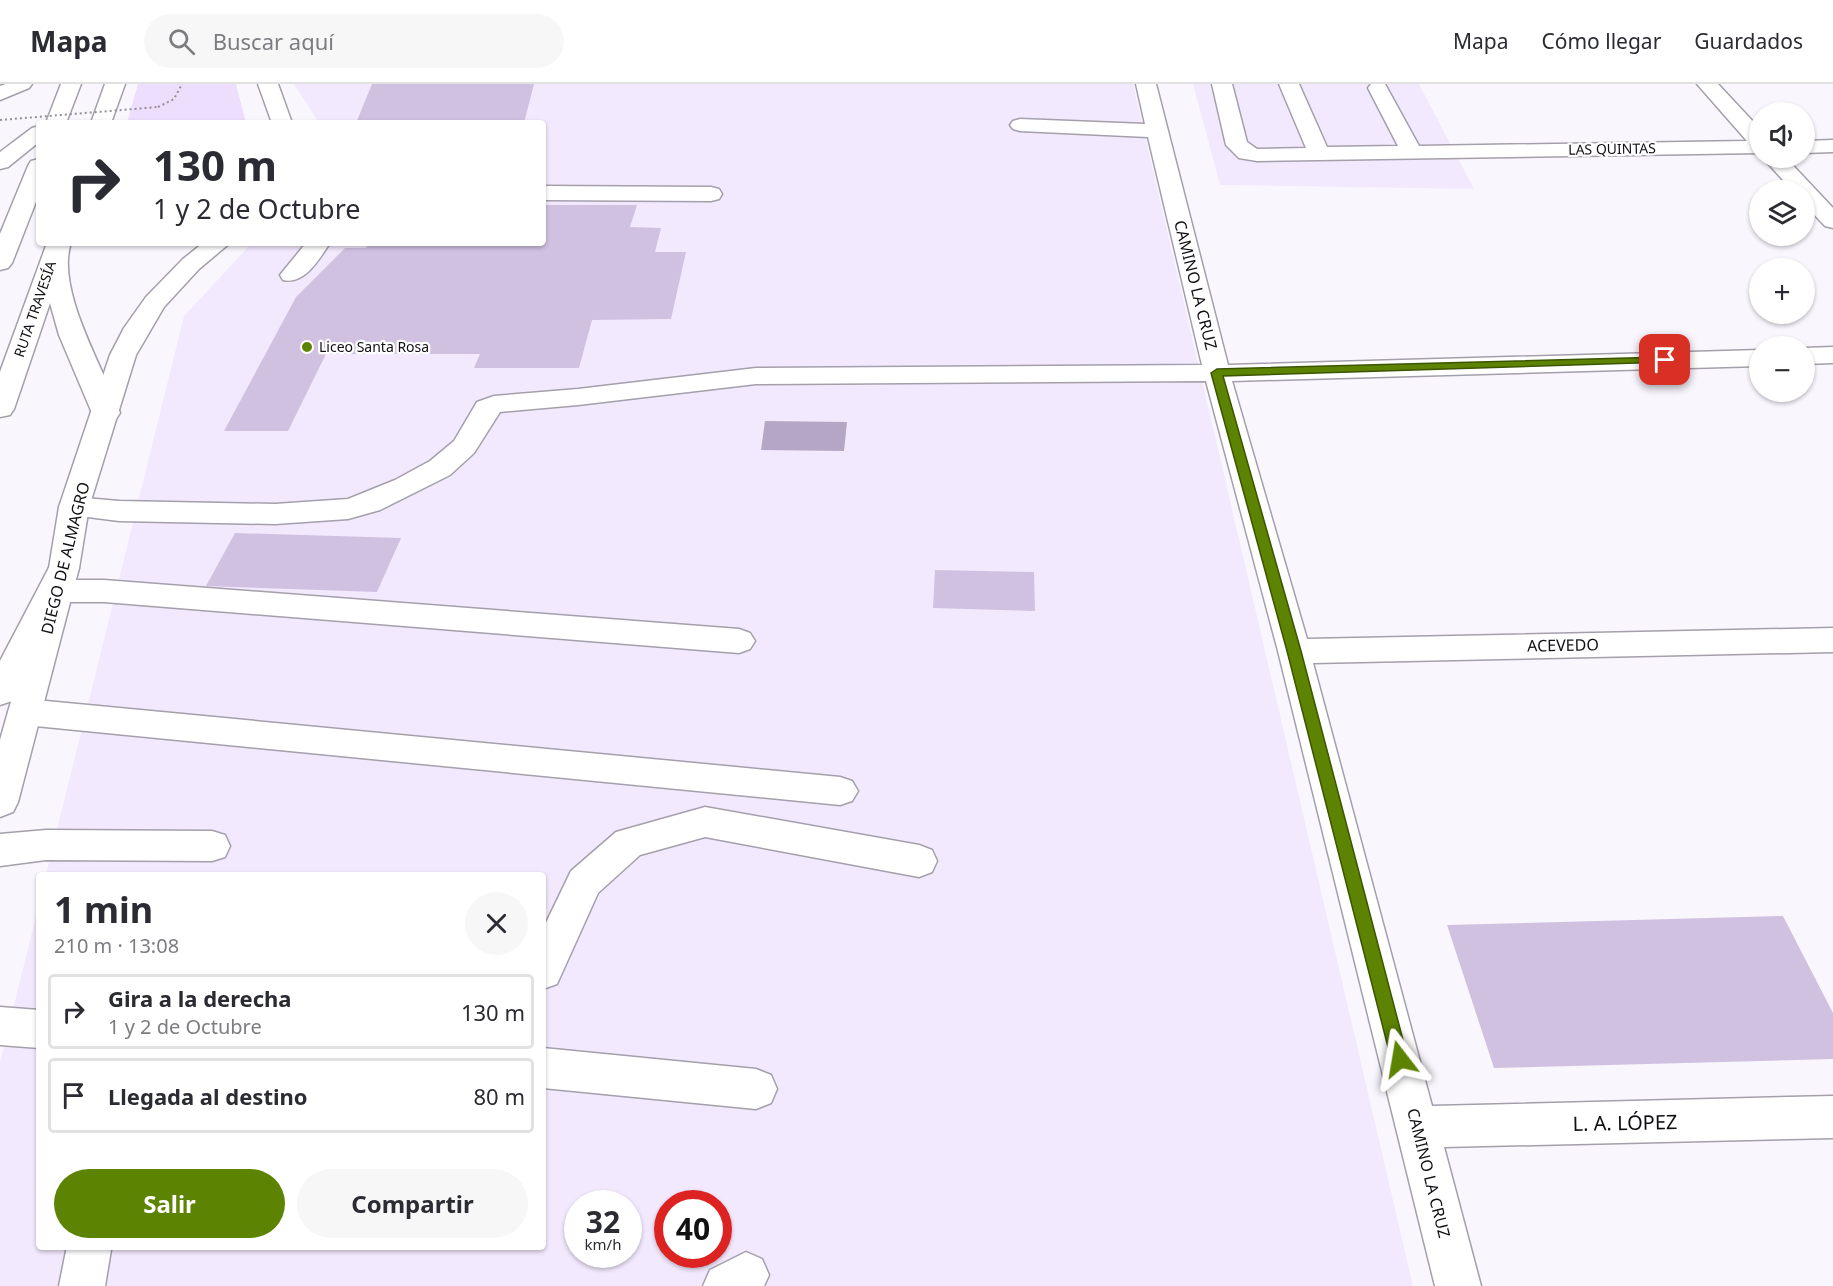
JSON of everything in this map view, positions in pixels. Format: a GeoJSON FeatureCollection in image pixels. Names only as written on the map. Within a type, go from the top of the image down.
{"type":"FeatureCollection","features":[{"type":"Feature","properties":{"kind":"main road"},"geometry":{"type":"LineString","coordinates":[[0,94],[22,84]]}},
{"type":"Feature","properties":{"kind":"main road"},"geometry":{"type":"LineString","coordinates":[[55,119],[71,84]]}},
{"type":"Feature","properties":{"kind":"main road"},"geometry":{"type":"LineString","coordinates":[[102,120],[115,84]]}},
{"type":"Feature","properties":{"kind":"main road"},"geometry":{"type":"LineString","coordinates":[[268,84],[281,120]]}},
{"type":"Feature","properties":{"kind":"main road","name":"CAMINO LA CRUZ"},"geometry":{"type":"LineString","coordinates":[[1146,84],[1217,373],[1294,651],[1458,1286]]}},
{"type":"Feature","properties":{"kind":"main road","name":"LAS QUINTAS"},"geometry":{"type":"LineString","coordinates":[[1222,84],[1237,145],[1247,153],[1257,155],[1749,147]]}},
{"type":"Feature","properties":{"kind":"main road"},"geometry":{"type":"LineString","coordinates":[[1289,84],[1318,153]]}},
{"type":"Feature","properties":{"kind":"main road"},"geometry":{"type":"LineString","coordinates":[[1707,84],[1749,130]]}},
{"type":"Feature","properties":{"kind":"main road"},"geometry":{"type":"LineString","coordinates":[[1378,88],[1412,152]]}},
{"type":"Feature","properties":{"kind":"main road"},"geometry":{"type":"LineString","coordinates":[[1020,125],[1158,130]]}},
{"type":"Feature","properties":{"kind":"main road"},"geometry":{"type":"LineString","coordinates":[[0,162],[36,134]]}},
{"type":"Feature","properties":{"kind":"main road"},"geometry":{"type":"LineString","coordinates":[[1815,147],[1833,146]]}},
{"type":"Feature","properties":{"kind":"main road"},"geometry":{"type":"LineString","coordinates":[[1783,168],[1833,221]]}},
{"type":"Feature","properties":{"kind":"main road"},"geometry":{"type":"LineString","coordinates":[[0,263],[36,173]]}},
{"type":"Feature","properties":{"kind":"main road"},"geometry":{"type":"LineString","coordinates":[[546,193],[711,194]]}},
{"type":"Feature","properties":{"kind":"main road","name":"DIEGO DE ALMAGRO"},"geometry":{"type":"LineString","coordinates":[[0,802],[13,702],[61,579],[74,507],[123,355],[136,328],[172,282],[214,246]]}},
{"type":"Feature","properties":{"kind":"main road"},"geometry":{"type":"LineString","coordinates":[[292,275],[316,246]]}},
{"type":"Feature","properties":{"kind":"main road"},"geometry":{"type":"LineString","coordinates":[[57,247],[62,300],[72,333],[97,386],[106,413]]}},
{"type":"Feature","properties":{"kind":"main road","name":"RUTA TRAVESÍA"},"geometry":{"type":"LineString","coordinates":[[0,409],[57,247]]}},
{"type":"Feature","properties":{"kind":"main road"},"geometry":{"type":"LineString","coordinates":[[1815,356],[1833,356]]}},
{"type":"Feature","properties":{"kind":"main road"},"geometry":{"type":"LineString","coordinates":[[74,507],[119,511],[275,514],[348,509],[370,503],[440,468],[464,447],[487,408],[494,404],[578,397],[756,376],[1217,373],[1749,358]]}},
{"type":"Feature","properties":{"kind":"main road"},"geometry":{"type":"LineString","coordinates":[[61,579],[104,591],[739,641]]}},
{"type":"Feature","properties":{"kind":"main road","name":"ACEVEDO"},"geometry":{"type":"LineString","coordinates":[[1294,651],[1833,640]]}},
{"type":"Feature","properties":{"kind":"main road"},"geometry":{"type":"LineString","coordinates":[[13,702],[840,791]]}},
{"type":"Feature","properties":{"kind":"main road"},"geometry":{"type":"LineString","coordinates":[[546,964],[584,882],[629,843],[705,822],[919,861]]}},
{"type":"Feature","properties":{"kind":"main road"},"geometry":{"type":"LineString","coordinates":[[0,850],[46,845],[212,846]]}},
{"type":"Feature","properties":{"kind":"main road"},"geometry":{"type":"LineString","coordinates":[[0,1026],[36,1029]]}},
{"type":"Feature","properties":{"kind":"main road"},"geometry":{"type":"LineString","coordinates":[[546,1068],[756,1089]]}},
{"type":"Feature","properties":{"kind":"main road","name":"L. A. LÓPEZ"},"geometry":{"type":"LineString","coordinates":[[1417,1127],[1833,1117]]}},
{"type":"Feature","properties":{"kind":"path"},"geometry":{"type":"LineString","coordinates":[[0,120],[158,106],[174,99],[182,84]]}},
{"type":"Feature","properties":{"kind":"shaded area"},"geometry":{"type":"Polygon","coordinates":[[[138,84],[236,84],[245,120],[128,120],[138,84]]]}},
{"type":"Feature","properties":{"kind":"shaded area"},"geometry":{"type":"Polygon","coordinates":[[[294,84],[1133,84],[1413,1286],[0,1286],[0,1062],[36,916],[36,1250],[546,1250],[546,872],[46,872],[184,316],[249,246],[546,246],[546,120],[317,120],[294,84]]]}},
{"type":"Feature","properties":{"kind":"shaded area"},"geometry":{"type":"Polygon","coordinates":[[[1193,84],[1419,84],[1474,189],[1220,185],[1193,84]]]}},
{"type":"Feature","properties":{"kind":"shaded area"},"geometry":{"type":"Polygon","coordinates":[[[765,421],[847,422],[844,451],[761,450],[765,421]]]}},
{"type":"Feature","properties":{"kind":"building"},"geometry":{"type":"Polygon","coordinates":[[[372,84],[534,84],[525,120],[357,120],[372,84]]]}},
{"type":"Feature","properties":{"kind":"building"},"geometry":{"type":"Polygon","coordinates":[[[546,205],[637,205],[630,227],[661,228],[655,252],[686,252],[671,319],[592,320],[579,368],[474,368],[480,354],[326,354],[288,431],[224,431],[296,297],[345,248],[366,248],[367,246],[546,246],[546,205]]]}},
{"type":"Feature","properties":{"kind":"building"},"geometry":{"type":"Polygon","coordinates":[[[235,533],[401,538],[377,592],[206,586],[235,533]]]}},
{"type":"Feature","properties":{"kind":"building"},"geometry":{"type":"Polygon","coordinates":[[[935,570],[1034,572],[1035,611],[933,608],[935,570]]]}},
{"type":"Feature","properties":{"kind":"building"},"geometry":{"type":"Polygon","coordinates":[[[1783,916],[1833,1013],[1833,1059],[1494,1068],[1447,925],[1783,916]]]}},
{"type":"Feature","properties":{"kind":"place","name":"Liceo Santa Rosa"},"geometry":{"type":"Point","coordinates":[307,347]}},
{"type":"Feature","properties":{"kind":"route"},"geometry":{"type":"LineString","coordinates":[[1400,1059],[1294,651],[1217,373],[1665,360]]}}]}
